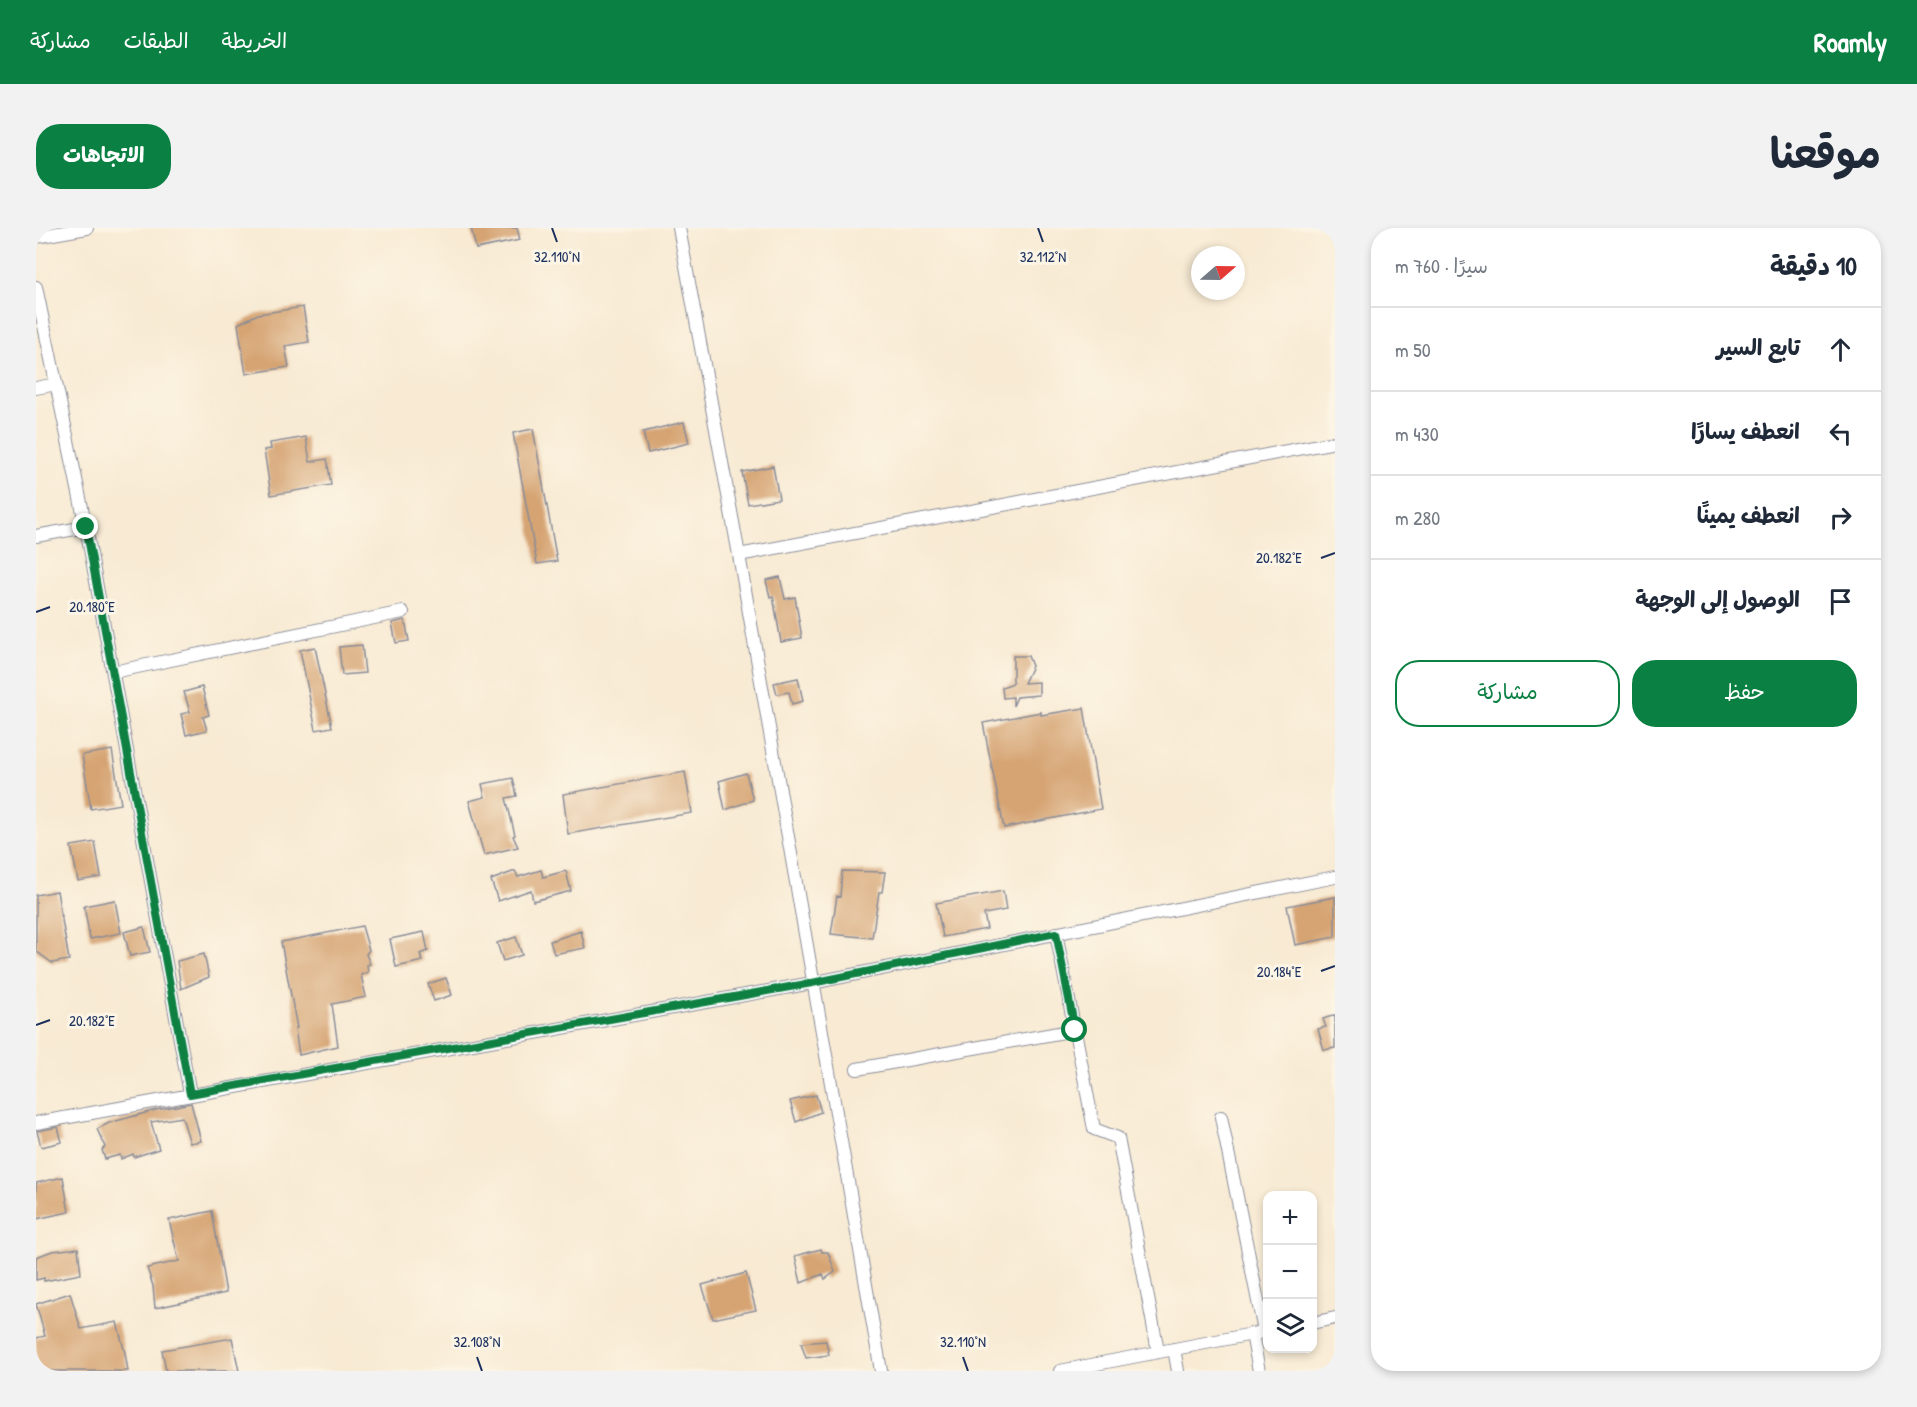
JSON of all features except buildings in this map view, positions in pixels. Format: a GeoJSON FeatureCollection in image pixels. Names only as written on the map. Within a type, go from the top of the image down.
{"type":"FeatureCollection","features":[{"type":"Feature","properties":{"kind":"street"},"geometry":{"type":"LineString","coordinates":[[36,237],[87,228]]}},
{"type":"Feature","properties":{"kind":"street"},"geometry":{"type":"LineString","coordinates":[[679,228],[739,555],[881,1371]]}},
{"type":"Feature","properties":{"kind":"street"},"geometry":{"type":"LineString","coordinates":[[36,287],[86,527],[190,1094]]}},
{"type":"Feature","properties":{"kind":"street"},"geometry":{"type":"LineString","coordinates":[[36,388],[56,384]]}},
{"type":"Feature","properties":{"kind":"street"},"geometry":{"type":"LineString","coordinates":[[739,555],[1335,442]]}},
{"type":"Feature","properties":{"kind":"street"},"geometry":{"type":"LineString","coordinates":[[36,536],[86,527]]}},
{"type":"Feature","properties":{"kind":"street"},"geometry":{"type":"LineString","coordinates":[[113,672],[403,612]]}},
{"type":"Feature","properties":{"kind":"street"},"geometry":{"type":"LineString","coordinates":[[36,1123],[812,983],[1335,877]]}},
{"type":"Feature","properties":{"kind":"street"},"geometry":{"type":"LineString","coordinates":[[1056,933],[1094,1129],[1118,1138],[1158,1351]]}},
{"type":"Feature","properties":{"kind":"street"},"geometry":{"type":"LineString","coordinates":[[857,1069],[1075,1030]]}},
{"type":"Feature","properties":{"kind":"street"},"geometry":{"type":"LineString","coordinates":[[1221,1117],[1263,1317]]}},
{"type":"Feature","properties":{"kind":"street"},"geometry":{"type":"LineString","coordinates":[[1317,1322],[1335,1318]]}},
{"type":"Feature","properties":{"kind":"street"},"geometry":{"type":"LineString","coordinates":[[1060,1371],[1263,1332]]}},
{"type":"Feature","properties":{"kind":"street"},"geometry":{"type":"LineString","coordinates":[[1252,1334],[1259,1371]]}},
{"type":"Feature","properties":{"kind":"street"},"geometry":{"type":"LineString","coordinates":[[1174,1349],[1178,1371]]}},
{"type":"Feature","properties":{"kind":"route"},"geometry":{"type":"LineString","coordinates":[[86,527],[190,1094],[812,983],[1056,933],[1075,1030]]}}]}
